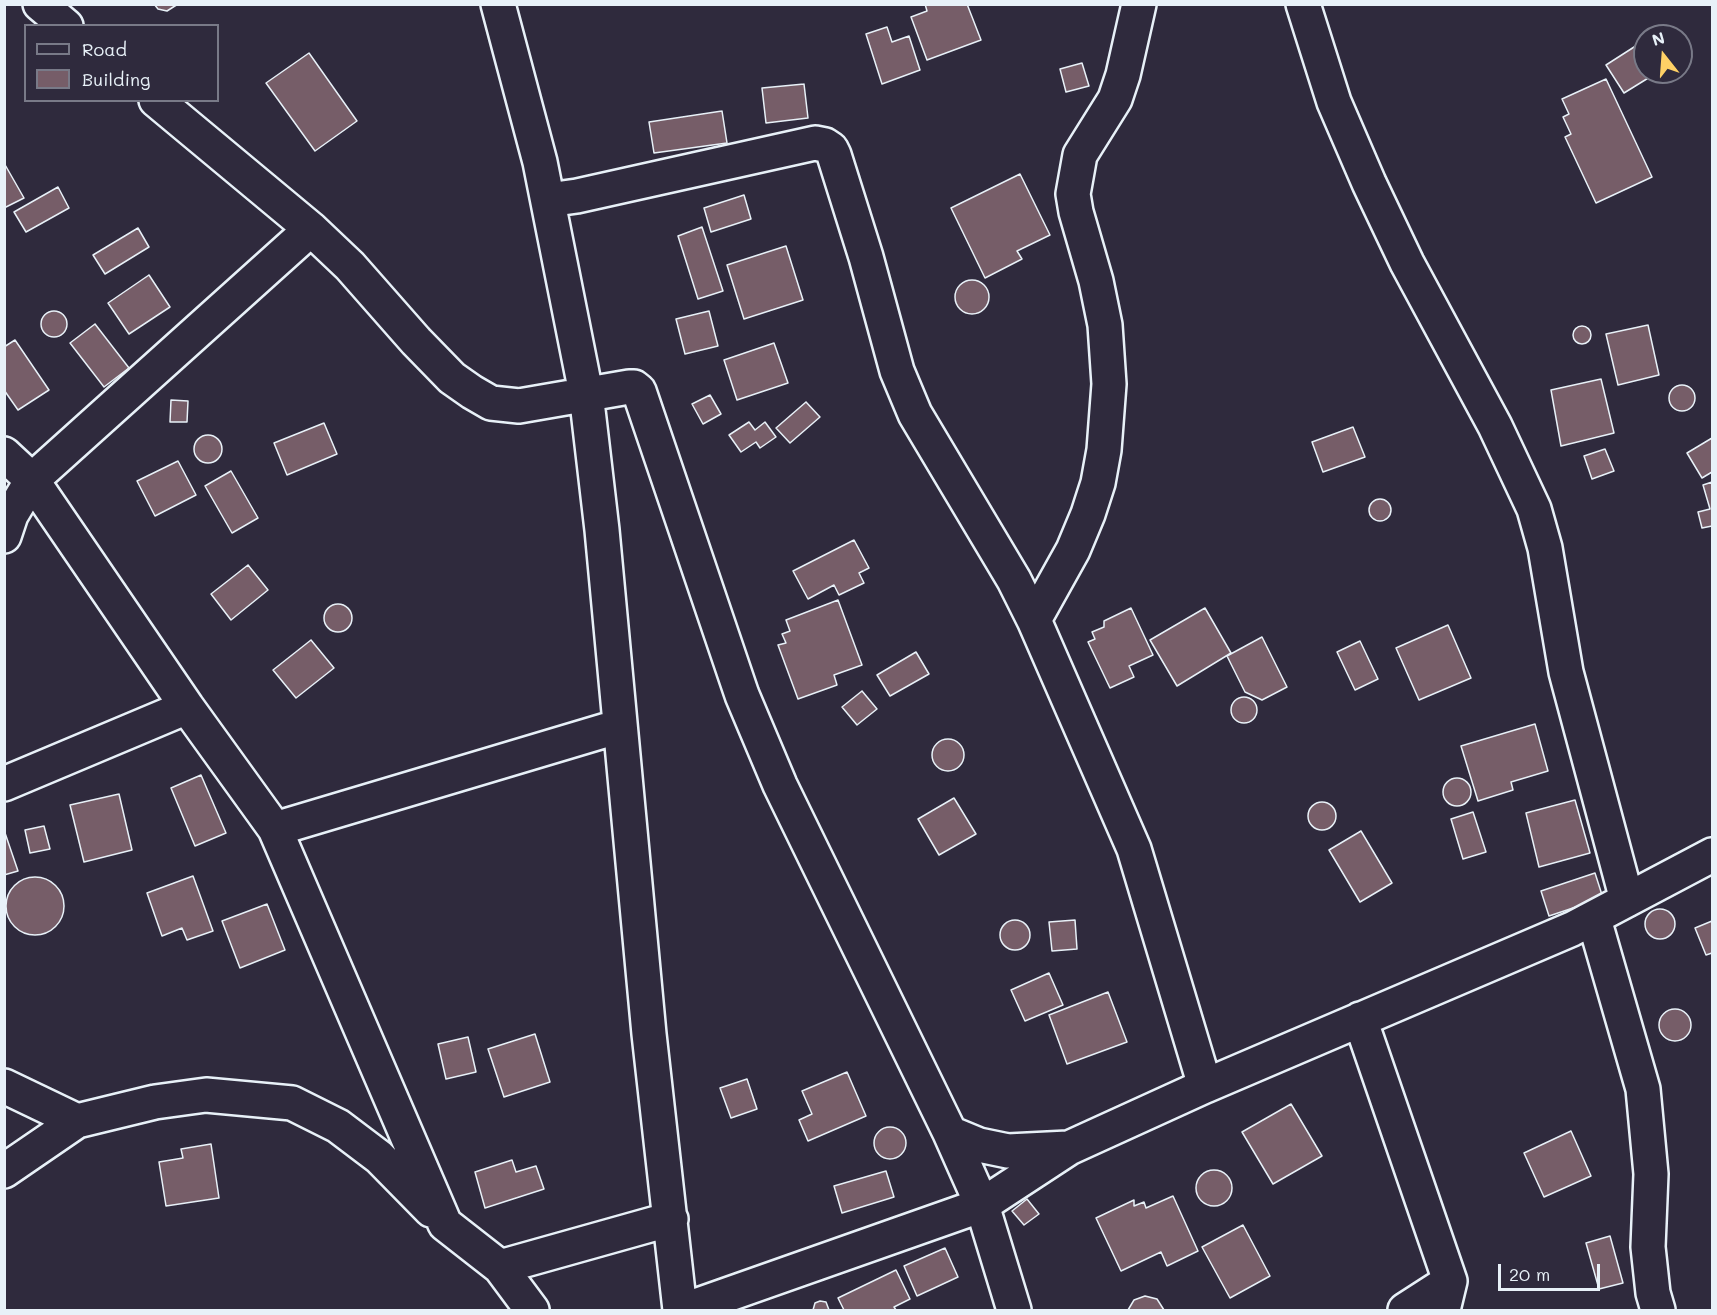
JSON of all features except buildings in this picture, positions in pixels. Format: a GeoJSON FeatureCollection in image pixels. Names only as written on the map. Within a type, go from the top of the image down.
{"type":"FeatureCollection","features":[{"type":"Feature","properties":{"kind":"street"},"geometry":{"type":"LineString","coordinates":[[40,4],[64,24]]}},
{"type":"Feature","properties":{"kind":"street"},"geometry":{"type":"LineString","coordinates":[[498,4],[540,162],[586,393],[602,530],[649,1034],[682,1311],[982,1205],[1069,1148],[1100,1136],[1205,1086],[1324,1037],[1360,1019],[1594,919],[1713,855]]}},
{"type":"Feature","properties":{"kind":"street"},"geometry":{"type":"LineString","coordinates":[[1034,620],[1073,550],[1088,514],[1098,483],[1104,450],[1109,384],[1105,325],[1073,194],[1080,155],[1115,99],[1123,75],[1139,4]]}},
{"type":"Feature","properties":{"kind":"street"},"geometry":{"type":"LineString","coordinates":[[1303,4],[1334,102],[1369,183],[1407,262],[1495,426],[1534,509],[1545,548],[1566,672],[1627,900]]}},
{"type":"Feature","properties":{"kind":"street"},"geometry":{"type":"LineString","coordinates":[[158,102],[311,229],[350,266],[452,378],[472,392],[491,403],[519,406],[628,387],[634,387],[642,397],[742,695],[780,785],[950,1133],[982,1205],[1014,1311]]}},
{"type":"Feature","properties":{"kind":"street"},"geometry":{"type":"LineString","coordinates":[[548,200],[577,196],[814,143],[825,145],[834,155],[897,371],[915,414],[1014,580],[1034,620],[1134,849],[1205,1086]]}},
{"type":"Feature","properties":{"kind":"street"},"geometry":{"type":"LineString","coordinates":[[4,536],[11,515],[32,480],[311,229]]}},
{"type":"Feature","properties":{"kind":"street"},"geometry":{"type":"LineString","coordinates":[[4,454],[32,480],[187,707],[275,829],[445,1224]]}},
{"type":"Feature","properties":{"kind":"street"},"geometry":{"type":"LineString","coordinates":[[4,784],[187,707]]}},
{"type":"Feature","properties":{"kind":"street"},"geometry":{"type":"LineString","coordinates":[[275,829],[620,726]]}},
{"type":"Feature","properties":{"kind":"street"},"geometry":{"type":"LineString","coordinates":[[1594,919],[1643,1089],[1651,1174],[1648,1246],[1653,1293],[1658,1311]]}},
{"type":"Feature","properties":{"kind":"street"},"geometry":{"type":"LineString","coordinates":[[1360,1019],[1446,1296],[1405,1311]]}},
{"type":"Feature","properties":{"kind":"street"},"geometry":{"type":"LineString","coordinates":[[4,1086],[77,1121]]}},
{"type":"Feature","properties":{"kind":"street"},"geometry":{"type":"LineString","coordinates":[[4,1171],[77,1121],[155,1102],[206,1095],[292,1103],[338,1126],[379,1157],[445,1224],[500,1267],[532,1311]]}},
{"type":"Feature","properties":{"kind":"street"},"geometry":{"type":"LineString","coordinates":[[950,1133],[979,1145],[1008,1151],[1069,1148]]}},
{"type":"Feature","properties":{"kind":"street"},"geometry":{"type":"LineString","coordinates":[[500,1267],[671,1219]]}}]}
